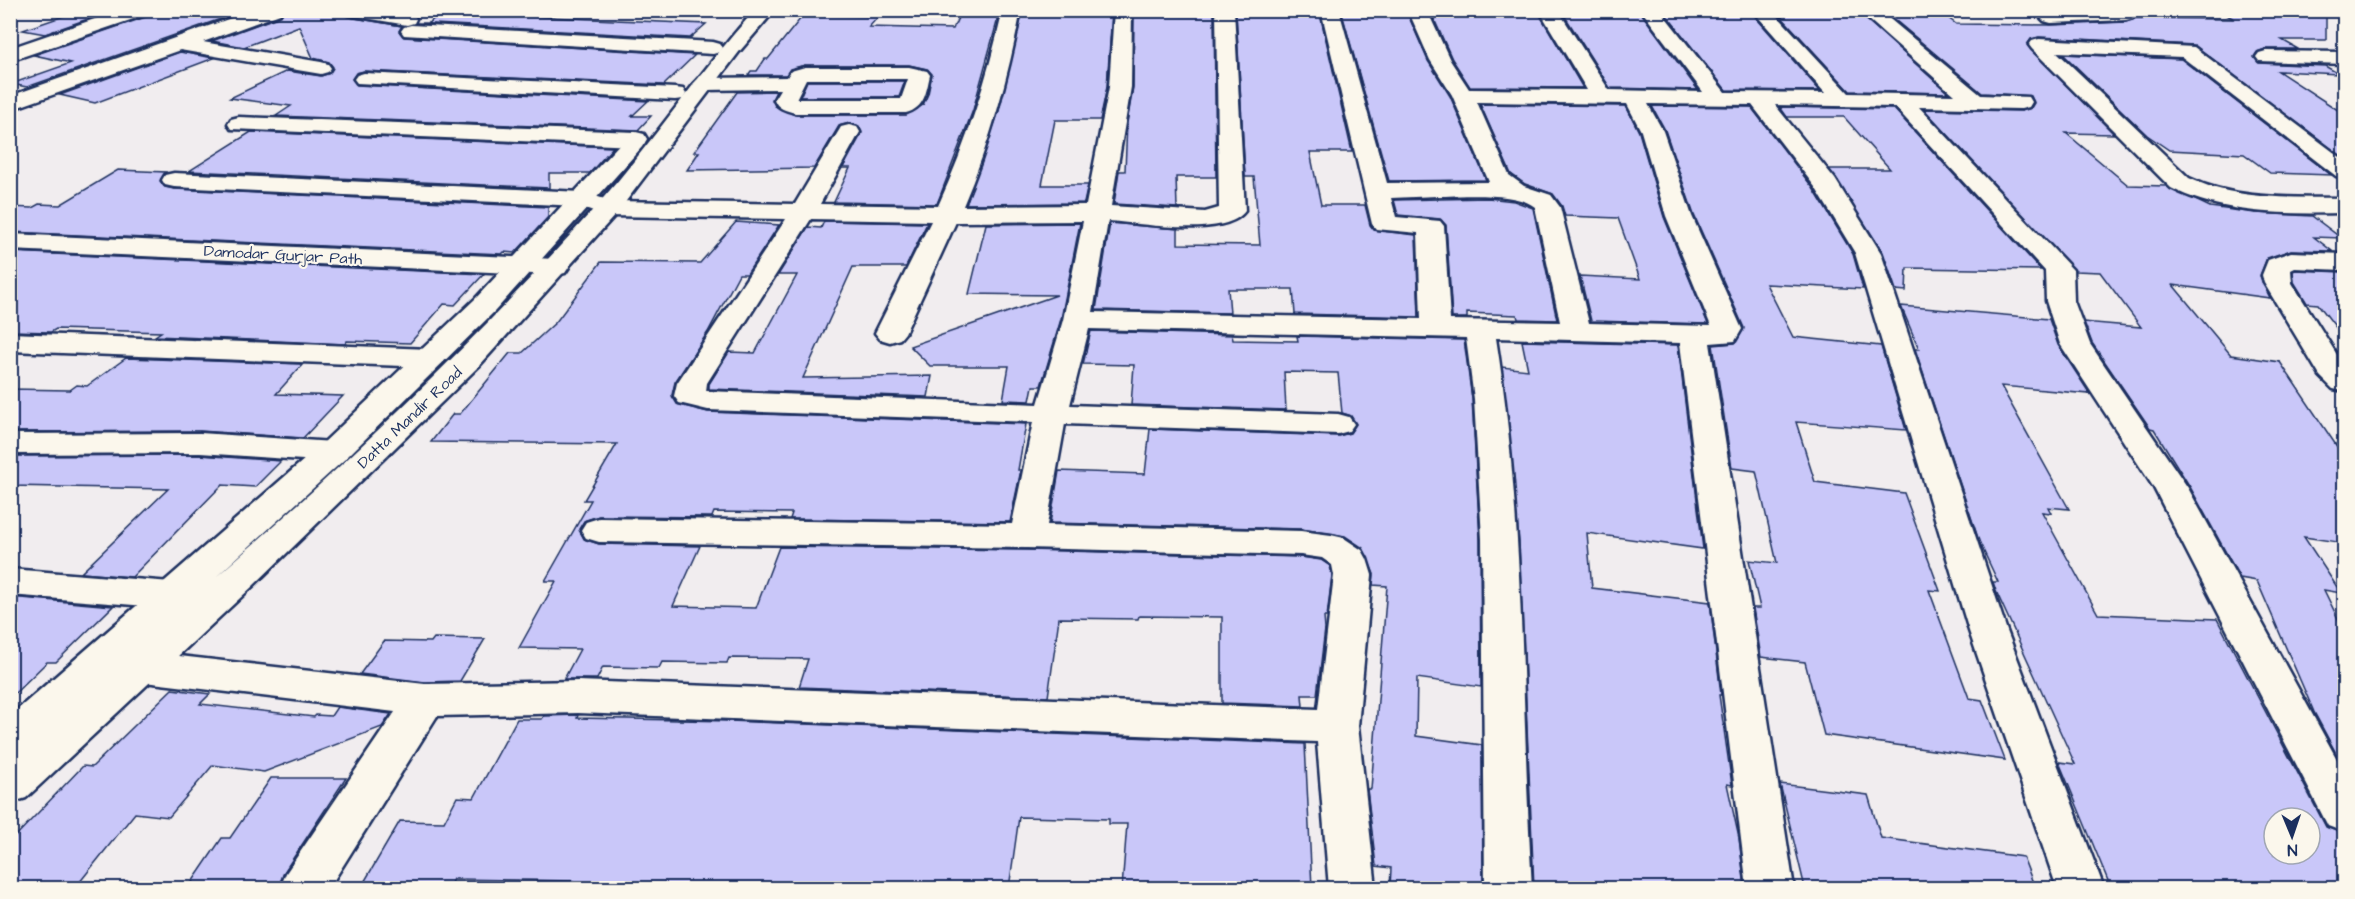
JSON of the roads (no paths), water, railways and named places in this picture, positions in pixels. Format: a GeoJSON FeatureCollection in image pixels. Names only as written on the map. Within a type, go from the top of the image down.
{"type":"FeatureCollection","features":[{"type":"Feature","properties":{"kind":"street"},"geometry":{"type":"LineString","coordinates":[[10,55],[141,10]]}},
{"type":"Feature","properties":{"kind":"street"},"geometry":{"type":"LineString","coordinates":[[10,104],[273,10]]}},
{"type":"Feature","properties":{"kind":"street"},"geometry":{"type":"LineString","coordinates":[[354,10],[409,25],[713,48]]}},
{"type":"Feature","properties":{"kind":"street","name":"Datta Mandir Road"},"geometry":{"type":"LineString","coordinates":[[10,785],[144,667],[468,360],[538,266],[582,199],[748,10]]}},
{"type":"Feature","properties":{"kind":"street","name":"Datta Mandir Road"},"geometry":{"type":"LineString","coordinates":[[10,741],[333,452],[485,305],[538,266],[608,208],[704,84],[766,10]]}},
{"type":"Feature","properties":{"kind":"street"},"geometry":{"type":"LineString","coordinates":[[890,333],[947,214],[991,97],[1012,10]]}},
{"type":"Feature","properties":{"kind":"street"},"geometry":{"type":"LineString","coordinates":[[1027,536],[1051,415],[1077,320],[1097,213],[1119,87],[1123,10]]}},
{"type":"Feature","properties":{"kind":"street"},"geometry":{"type":"LineString","coordinates":[[174,180],[582,199],[608,208],[947,214],[1097,213],[1205,220],[1223,217],[1232,211],[1225,10]]}},
{"type":"Feature","properties":{"kind":"street"},"geometry":{"type":"LineString","coordinates":[[1330,10],[1385,224],[1431,226],[1436,328]]}},
{"type":"Feature","properties":{"kind":"street"},"geometry":{"type":"LineString","coordinates":[[1417,10],[1440,60],[1462,95],[1499,179],[1515,191]]}},
{"type":"Feature","properties":{"kind":"street"},"geometry":{"type":"LineString","coordinates":[[1548,10],[1602,97]]}},
{"type":"Feature","properties":{"kind":"street"},"geometry":{"type":"LineString","coordinates":[[1650,10],[1719,98]]}},
{"type":"Feature","properties":{"kind":"street"},"geometry":{"type":"LineString","coordinates":[[1761,10],[1843,100]]}},
{"type":"Feature","properties":{"kind":"street"},"geometry":{"type":"LineString","coordinates":[[1867,10],[1977,103]]}},
{"type":"Feature","properties":{"kind":"street"},"geometry":{"type":"LineString","coordinates":[[2042,10],[2051,16],[2126,14],[2119,10]]}},
{"type":"Feature","properties":{"kind":"street"},"geometry":{"type":"LineString","coordinates":[[180,44],[321,68]]}},
{"type":"Feature","properties":{"kind":"street"},"geometry":{"type":"LineString","coordinates":[[2344,171],[2187,51],[2039,45],[2180,183],[2194,192],[2221,199],[2344,206]]}},
{"type":"Feature","properties":{"kind":"street"},"geometry":{"type":"LineString","coordinates":[[2344,45],[2339,51],[2344,58]]}},
{"type":"Feature","properties":{"kind":"street"},"geometry":{"type":"LineString","coordinates":[[2266,57],[2344,58]]}},
{"type":"Feature","properties":{"kind":"street"},"geometry":{"type":"LineString","coordinates":[[805,73],[909,73],[920,75],[912,102],[906,106],[795,106],[786,103],[785,99],[794,83],[798,75],[805,73]]}},
{"type":"Feature","properties":{"kind":"street"},"geometry":{"type":"LineString","coordinates":[[364,79],[675,94]]}},
{"type":"Feature","properties":{"kind":"street"},"geometry":{"type":"LineString","coordinates":[[704,84],[794,83]]}},
{"type":"Feature","properties":{"kind":"street"},"geometry":{"type":"LineString","coordinates":[[1462,95],[2021,102]]}},
{"type":"Feature","properties":{"kind":"street"},"geometry":{"type":"LineString","coordinates":[[1077,320],[1718,337],[1727,333],[1679,216],[1654,136],[1634,97]]}},
{"type":"Feature","properties":{"kind":"street"},"geometry":{"type":"LineString","coordinates":[[1758,99],[1826,184],[1868,253],[1988,631],[2080,888]]}},
{"type":"Feature","properties":{"kind":"street"},"geometry":{"type":"LineString","coordinates":[[1901,101],[2059,270],[2060,301],[2075,344],[2171,488],[2344,813]]}},
{"type":"Feature","properties":{"kind":"street"},"geometry":{"type":"LineString","coordinates":[[239,124],[636,139]]}},
{"type":"Feature","properties":{"kind":"street"},"geometry":{"type":"LineString","coordinates":[[849,132],[803,212],[692,383],[690,396],[708,401],[1338,424]]}},
{"type":"Feature","properties":{"kind":"street"},"geometry":{"type":"LineString","coordinates":[[1377,191],[1515,191],[1542,199],[1547,204],[1577,332]]}},
{"type":"Feature","properties":{"kind":"street","name":"Damodar Gurjar Path"},"geometry":{"type":"LineString","coordinates":[[10,242],[538,266]]}},
{"type":"Feature","properties":{"kind":"street"},"geometry":{"type":"LineString","coordinates":[[2344,262],[2291,260],[2278,266],[2276,275],[2331,370],[2344,382]]}},
{"type":"Feature","properties":{"kind":"street"},"geometry":{"type":"LineString","coordinates":[[1480,330],[1490,389],[1495,455],[1503,654],[1503,808],[1508,888]]}},
{"type":"Feature","properties":{"kind":"street"},"geometry":{"type":"LineString","coordinates":[[1694,336],[1771,888]]}},
{"type":"Feature","properties":{"kind":"street"},"geometry":{"type":"LineString","coordinates":[[10,342],[430,358]]}},
{"type":"Feature","properties":{"kind":"street"},"geometry":{"type":"LineString","coordinates":[[10,444],[200,443],[333,452]]}},
{"type":"Feature","properties":{"kind":"street"},"geometry":{"type":"LineString","coordinates":[[599,530],[1027,536],[1301,543],[1331,548],[1349,559],[1353,575],[1337,726],[1353,888]]}},
{"type":"Feature","properties":{"kind":"street"},"geometry":{"type":"LineString","coordinates":[[10,582],[171,595]]}},
{"type":"Feature","properties":{"kind":"street"},"geometry":{"type":"LineString","coordinates":[[144,667],[425,700],[578,697],[1337,726]]}},
{"type":"Feature","properties":{"kind":"street"},"geometry":{"type":"LineString","coordinates":[[303,888],[425,700]]}}]}
